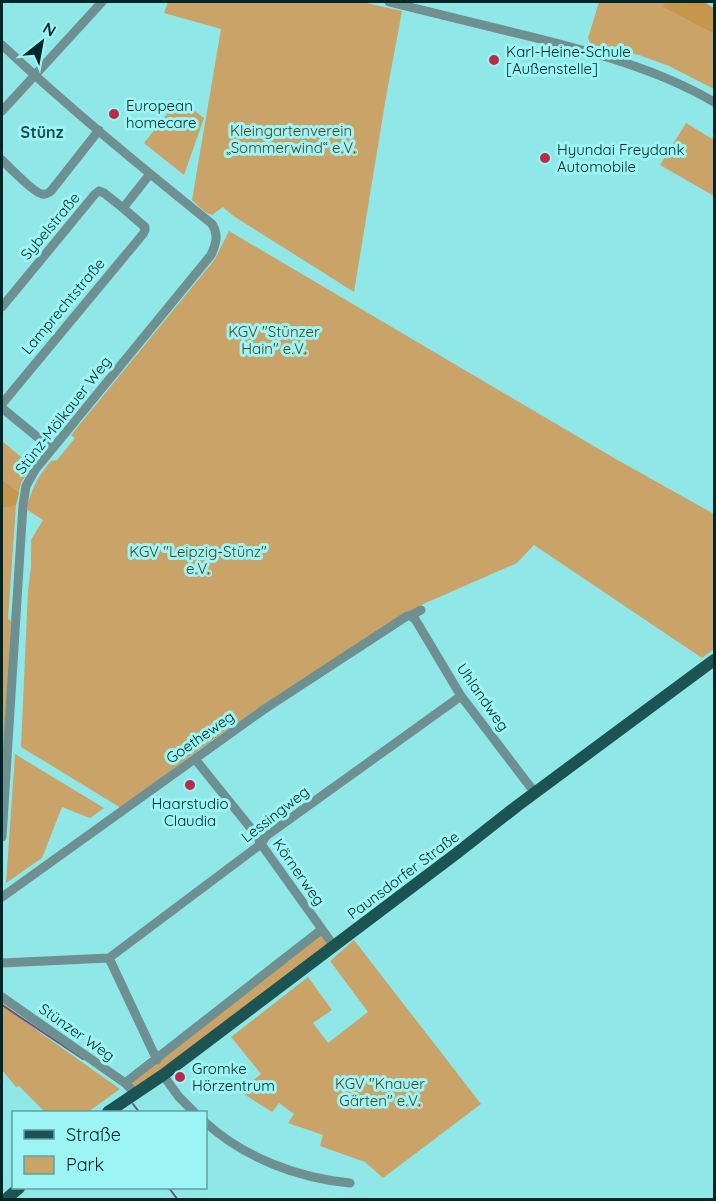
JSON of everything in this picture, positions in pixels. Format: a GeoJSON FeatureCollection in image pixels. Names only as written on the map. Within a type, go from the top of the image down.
{"type":"FeatureCollection","features":[{"type":"Feature","properties":{"kind":"main road","name":"Paunsdorfer Straße"},"geometry":{"type":"LineString","coordinates":[[111,1111],[163,1075],[714,660]]}},
{"type":"Feature","properties":{"kind":"main road"},"geometry":{"type":"LineString","coordinates":[[5,1200],[18,1189]]}},
{"type":"Feature","properties":{"kind":"street"},"geometry":{"type":"LineString","coordinates":[[2,111],[102,2]]}},
{"type":"Feature","properties":{"kind":"street"},"geometry":{"type":"LineString","coordinates":[[389,2],[573,47],[616,60],[674,82],[714,102]]}},
{"type":"Feature","properties":{"kind":"street"},"geometry":{"type":"LineString","coordinates":[[2,45],[150,174],[123,208]]}},
{"type":"Feature","properties":{"kind":"street"},"geometry":{"type":"LineString","coordinates":[[2,160],[30,187],[41,195],[46,195],[99,130]]}},
{"type":"Feature","properties":{"kind":"street","name":"Stünz-Mölkauer Weg"},"geometry":{"type":"LineString","coordinates":[[2,837],[26,486],[29,478],[211,255],[216,245],[217,237],[212,224],[150,174]]}},
{"type":"Feature","properties":{"kind":"street","name":"Sybelstraße"},"geometry":{"type":"LineString","coordinates":[[2,307],[95,194],[99,191],[104,193],[123,208]]}},
{"type":"Feature","properties":{"kind":"street","name":"Lamprechtstraße"},"geometry":{"type":"LineString","coordinates":[[2,406],[143,234],[145,226],[123,208]]}},
{"type":"Feature","properties":{"kind":"street"},"geometry":{"type":"LineString","coordinates":[[2,406],[52,449]]}},
{"type":"Feature","properties":{"kind":"street","name":"Goetheweg"},"geometry":{"type":"LineString","coordinates":[[2,897],[313,676],[407,616],[421,610]]}},
{"type":"Feature","properties":{"kind":"street","name":"Uhlandweg"},"geometry":{"type":"LineString","coordinates":[[410,616],[415,619],[461,696],[535,793]]}},
{"type":"Feature","properties":{"kind":"street","name":"Lessingweg"},"geometry":{"type":"LineString","coordinates":[[109,958],[261,844],[266,836],[461,696]]}},
{"type":"Feature","properties":{"kind":"street","name":"Körnerweg"},"geometry":{"type":"LineString","coordinates":[[195,759],[257,836],[334,946]]}},
{"type":"Feature","properties":{"kind":"street"},"geometry":{"type":"LineString","coordinates":[[125,1083],[321,930]]}},
{"type":"Feature","properties":{"kind":"street"},"geometry":{"type":"LineString","coordinates":[[2,963],[109,958],[157,1060]]}},
{"type":"Feature","properties":{"kind":"street","name":"Stünzer Weg"},"geometry":{"type":"LineString","coordinates":[[2,997],[125,1083],[135,1093]]}},
{"type":"Feature","properties":{"kind":"street"},"geometry":{"type":"LineString","coordinates":[[163,1075],[178,1097],[192,1111]]}},
{"type":"Feature","properties":{"kind":"street"},"geometry":{"type":"LineString","coordinates":[[207,1124],[236,1146],[275,1166],[313,1177],[350,1183]]}},
{"type":"Feature","properties":{"kind":"green space","name":"Kleingartenverein „Sommerwind“ e.V."},"geometry":{"type":"Polygon","coordinates":[[[168,2],[362,2],[402,11],[354,292],[232,215],[223,207],[212,215],[192,200],[221,29],[164,13],[168,2]]]}},
{"type":"Feature","properties":{"kind":"green space"},"geometry":{"type":"Polygon","coordinates":[[[599,2],[665,2],[664,7],[714,34],[714,89],[669,66],[639,55],[591,45],[588,38],[599,2]]]}},
{"type":"Feature","properties":{"kind":"green space"},"geometry":{"type":"Polygon","coordinates":[[[179,99],[204,118],[184,175],[144,143],[179,99]]]}},
{"type":"Feature","properties":{"kind":"green space"},"geometry":{"type":"Polygon","coordinates":[[[686,123],[714,140],[714,196],[660,165],[686,123]]]}},
{"type":"Feature","properties":{"kind":"green space"},"geometry":{"type":"Polygon","coordinates":[[[229,231],[614,458],[714,514],[714,649],[702,658],[534,545],[517,563],[421,605],[261,706],[121,808],[21,747],[31,540],[43,520],[26,509],[33,489],[46,467],[51,461],[57,460],[75,438],[71,435],[215,259],[229,231]]]}},
{"type":"Feature","properties":{"kind":"green space"},"geometry":{"type":"Polygon","coordinates":[[[2,441],[32,466],[21,483],[16,505],[8,619],[11,621],[2,784],[2,441]]]}},
{"type":"Feature","properties":{"kind":"green space"},"geometry":{"type":"Polygon","coordinates":[[[15,754],[104,808],[90,818],[62,807],[42,858],[6,883],[15,754]]]}},
{"type":"Feature","properties":{"kind":"green space"},"geometry":{"type":"Polygon","coordinates":[[[321,930],[334,946],[135,1093],[125,1083],[321,930]]]}},
{"type":"Feature","properties":{"kind":"green space","name":"KGV \"Knauer Gärten\" e.V."},"geometry":{"type":"Polygon","coordinates":[[[354,940],[481,1104],[383,1178],[365,1162],[320,1146],[323,1135],[288,1123],[294,1114],[279,1103],[272,1112],[239,1091],[261,1074],[231,1037],[308,977],[332,1010],[313,1023],[328,1043],[368,1012],[330,961],[354,940]]]}},
{"type":"Feature","properties":{"kind":"green space"},"geometry":{"type":"Polygon","coordinates":[[[2,1002],[38,1031],[120,1089],[89,1111],[44,1111],[19,1086],[16,1087],[2,1070],[2,1002]]]}},
{"type":"Feature","properties":{"kind":"shaded area"},"geometry":{"type":"Polygon","coordinates":[[[665,2],[704,2],[714,8],[714,34],[663,7],[665,2]]]}},
{"type":"Feature","properties":{"kind":"shaded area"},"geometry":{"type":"Polygon","coordinates":[[[2,480],[19,493],[16,505],[2,508],[2,480]]]}},
{"type":"Feature","properties":{"kind":"waterway"},"geometry":{"type":"LineString","coordinates":[[2,1005],[83,1059]]}},
{"type":"Feature","properties":{"kind":"waterway"},"geometry":{"type":"LineString","coordinates":[[133,1104],[138,1111]]}},
{"type":"Feature","properties":{"kind":"waterway"},"geometry":{"type":"LineString","coordinates":[[170,1189],[178,1200]]}},
{"type":"Feature","properties":{"kind":"place","name":"Karl-Heine-Schule [Außenstelle]"},"geometry":{"type":"Point","coordinates":[494,60]}},
{"type":"Feature","properties":{"kind":"place","name":"European homecare"},"geometry":{"type":"Point","coordinates":[114,114]}},
{"type":"Feature","properties":{"kind":"place","name":"Hyundai Freydank Automobile"},"geometry":{"type":"Point","coordinates":[545,158]}},
{"type":"Feature","properties":{"kind":"place","name":"Haarstudio Claudia"},"geometry":{"type":"Point","coordinates":[190,785]}},
{"type":"Feature","properties":{"kind":"place","name":"Gromke Hörzentrum"},"geometry":{"type":"Point","coordinates":[180,1077]}},
{"type":"Feature","properties":{"kind":"district","name":"Stünz"},"geometry":{"type":"Point","coordinates":[42,132]}},
{"type":"Feature","properties":{"kind":"park label","name":"KGV \"Stünzer Hain\" e.V."},"geometry":{"type":"Point","coordinates":[274,340]}},
{"type":"Feature","properties":{"kind":"park label","name":"KGV \"Leipzig-Stünz\" e.V."},"geometry":{"type":"Point","coordinates":[198,560]}}]}
